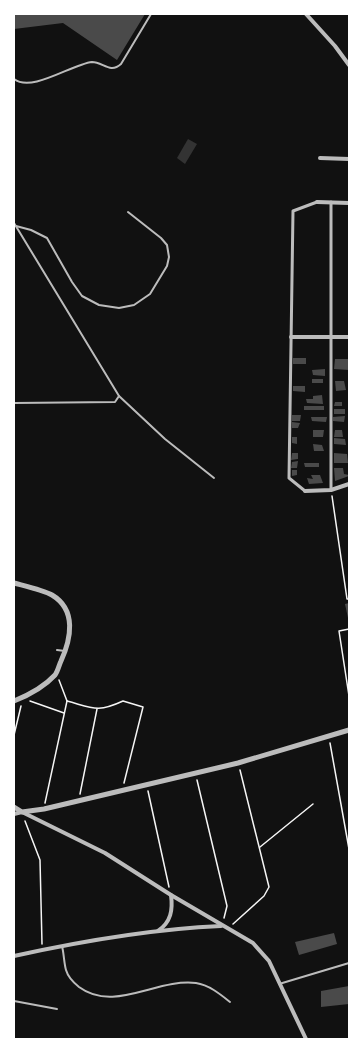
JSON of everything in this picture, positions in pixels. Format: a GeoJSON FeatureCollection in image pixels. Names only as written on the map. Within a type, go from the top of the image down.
{"type":"FeatureCollection","features":[{"type":"Feature","properties":{"kind":"street"},"geometry":{"type":"LineString","coordinates":[[306,14],[335,46],[349,65]]}},
{"type":"Feature","properties":{"kind":"street"},"geometry":{"type":"LineString","coordinates":[[320,158],[349,159]]}},
{"type":"Feature","properties":{"kind":"street"},"geometry":{"type":"LineString","coordinates":[[349,203],[317,202],[294,211],[289,478],[305,491],[331,490],[349,484]]}},
{"type":"Feature","properties":{"kind":"street"},"geometry":{"type":"LineString","coordinates":[[330,202],[331,490]]}},
{"type":"Feature","properties":{"kind":"street"},"geometry":{"type":"LineString","coordinates":[[291,337],[349,337]]}},
{"type":"Feature","properties":{"kind":"street"},"geometry":{"type":"LineString","coordinates":[[14,583],[52,595],[66,610],[70,621],[71,630],[66,651],[56,673],[40,688],[14,701]]}},
{"type":"Feature","properties":{"kind":"street"},"geometry":{"type":"LineString","coordinates":[[14,814],[44,810],[238,763],[349,730]]}},
{"type":"Feature","properties":{"kind":"street"},"geometry":{"type":"LineString","coordinates":[[14,807],[105,853],[171,895],[253,943],[269,961],[306,1039]]}},
{"type":"Feature","properties":{"kind":"street"},"geometry":{"type":"LineString","coordinates":[[153,932],[165,925],[170,917],[172,904],[171,895]]}},
{"type":"Feature","properties":{"kind":"street"},"geometry":{"type":"LineString","coordinates":[[14,956],[62,946],[153,932],[222,926]]}},
{"type":"Feature","properties":{"kind":"lane"},"geometry":{"type":"LineString","coordinates":[[14,79],[17,82],[35,82],[90,62],[100,64],[108,68],[117,68],[121,64],[151,14]]}},
{"type":"Feature","properties":{"kind":"lane"},"geometry":{"type":"LineString","coordinates":[[16,226],[31,230],[46,238],[82,296],[99,305],[119,308],[134,306],[150,294],[167,266],[169,257],[167,245],[161,238],[128,212]]}},
{"type":"Feature","properties":{"kind":"lane"},"geometry":{"type":"LineString","coordinates":[[14,223],[119,396],[165,439],[214,478]]}},
{"type":"Feature","properties":{"kind":"lane"},"geometry":{"type":"LineString","coordinates":[[14,403],[115,402],[119,396]]}},
{"type":"Feature","properties":{"kind":"lane"},"geometry":{"type":"LineString","coordinates":[[57,650],[66,651]]}},
{"type":"Feature","properties":{"kind":"lane"},"geometry":{"type":"LineString","coordinates":[[62,946],[66,971],[74,982],[84,991],[102,997],[117,996],[176,984],[195,983],[207,986],[230,1002]]}},
{"type":"Feature","properties":{"kind":"lane"},"geometry":{"type":"LineString","coordinates":[[279,984],[349,963]]}},
{"type":"Feature","properties":{"kind":"lane"},"geometry":{"type":"LineString","coordinates":[[14,1001],[57,1009]]}},
{"type":"Feature","properties":{"kind":"path"},"geometry":{"type":"LineString","coordinates":[[331,490],[348,599]]}},
{"type":"Feature","properties":{"kind":"path"},"geometry":{"type":"LineString","coordinates":[[349,630],[339,631],[349,696]]}},
{"type":"Feature","properties":{"kind":"path"},"geometry":{"type":"LineString","coordinates":[[44,810],[67,701],[56,673]]}},
{"type":"Feature","properties":{"kind":"path"},"geometry":{"type":"LineString","coordinates":[[14,735],[22,698],[64,714]]}},
{"type":"Feature","properties":{"kind":"path"},"geometry":{"type":"LineString","coordinates":[[67,701],[97,709],[109,708],[123,701],[143,707],[122,791]]}},
{"type":"Feature","properties":{"kind":"path"},"geometry":{"type":"LineString","coordinates":[[79,801],[97,709]]}},
{"type":"Feature","properties":{"kind":"path"},"geometry":{"type":"LineString","coordinates":[[329,735],[349,849]]}},
{"type":"Feature","properties":{"kind":"path"},"geometry":{"type":"LineString","coordinates":[[227,929],[264,896],[269,887],[238,763]]}},
{"type":"Feature","properties":{"kind":"path"},"geometry":{"type":"LineString","coordinates":[[196,773],[227,906],[222,926]]}},
{"type":"Feature","properties":{"kind":"path"},"geometry":{"type":"LineString","coordinates":[[147,785],[171,895]]}},
{"type":"Feature","properties":{"kind":"path"},"geometry":{"type":"LineString","coordinates":[[260,848],[314,804]]}},
{"type":"Feature","properties":{"kind":"path"},"geometry":{"type":"LineString","coordinates":[[22,812],[40,860],[42,950]]}},
{"type":"Feature","properties":{"kind":"shaded area"},"geometry":{"type":"Polygon","coordinates":[[[188,139],[197,144],[185,164],[177,158],[188,139]]]}},
{"type":"Feature","properties":{"kind":"building"},"geometry":{"type":"Polygon","coordinates":[[[14,14],[145,14],[117,60],[63,23],[14,29],[14,14]]]}},
{"type":"Feature","properties":{"kind":"building"},"geometry":{"type":"Polygon","coordinates":[[[293,358],[306,358],[306,364],[293,364],[293,358]]]}},
{"type":"Feature","properties":{"kind":"building"},"geometry":{"type":"Polygon","coordinates":[[[335,359],[349,359],[349,370],[334,369],[335,359]]]}},
{"type":"Feature","properties":{"kind":"building"},"geometry":{"type":"Polygon","coordinates":[[[325,369],[325,376],[313,375],[312,370],[325,369]]]}},
{"type":"Feature","properties":{"kind":"building"},"geometry":{"type":"Polygon","coordinates":[[[312,379],[323,379],[323,383],[312,383],[312,379]]]}},
{"type":"Feature","properties":{"kind":"building"},"geometry":{"type":"Polygon","coordinates":[[[335,381],[344,381],[346,390],[336,391],[335,381]]]}},
{"type":"Feature","properties":{"kind":"building"},"geometry":{"type":"Polygon","coordinates":[[[293,386],[305,386],[305,392],[293,391],[293,386]]]}},
{"type":"Feature","properties":{"kind":"building"},"geometry":{"type":"Polygon","coordinates":[[[322,395],[323,404],[307,403],[306,399],[313,399],[313,396],[322,395]]]}},
{"type":"Feature","properties":{"kind":"building"},"geometry":{"type":"Polygon","coordinates":[[[335,402],[342,402],[342,406],[334,406],[335,402]]]}},
{"type":"Feature","properties":{"kind":"building"},"geometry":{"type":"Polygon","coordinates":[[[304,406],[324,406],[324,410],[304,410],[304,406]]]}},
{"type":"Feature","properties":{"kind":"building"},"geometry":{"type":"Polygon","coordinates":[[[334,409],[345,409],[345,414],[334,414],[334,409]]]}},
{"type":"Feature","properties":{"kind":"building"},"geometry":{"type":"Polygon","coordinates":[[[292,415],[301,415],[300,421],[292,421],[292,415]]]}},
{"type":"Feature","properties":{"kind":"building"},"geometry":{"type":"Polygon","coordinates":[[[345,416],[344,422],[333,421],[333,417],[345,416]]]}},
{"type":"Feature","properties":{"kind":"building"},"geometry":{"type":"Polygon","coordinates":[[[311,417],[327,417],[326,422],[312,421],[311,417]]]}},
{"type":"Feature","properties":{"kind":"building"},"geometry":{"type":"Polygon","coordinates":[[[292,422],[300,423],[298,428],[292,428],[292,422]]]}},
{"type":"Feature","properties":{"kind":"building"},"geometry":{"type":"Polygon","coordinates":[[[313,430],[324,430],[323,437],[313,437],[313,430]]]}},
{"type":"Feature","properties":{"kind":"building"},"geometry":{"type":"Polygon","coordinates":[[[335,430],[342,430],[343,437],[334,437],[335,430]]]}},
{"type":"Feature","properties":{"kind":"building"},"geometry":{"type":"Polygon","coordinates":[[[292,437],[297,437],[297,444],[292,443],[292,437]]]}},
{"type":"Feature","properties":{"kind":"building"},"geometry":{"type":"Polygon","coordinates":[[[334,438],[345,439],[346,445],[334,444],[334,438]]]}},
{"type":"Feature","properties":{"kind":"building"},"geometry":{"type":"Polygon","coordinates":[[[313,444],[322,445],[324,451],[314,451],[313,444]]]}},
{"type":"Feature","properties":{"kind":"building"},"geometry":{"type":"Polygon","coordinates":[[[292,453],[298,453],[298,459],[291,460],[292,453]]]}},
{"type":"Feature","properties":{"kind":"building"},"geometry":{"type":"Polygon","coordinates":[[[334,453],[347,454],[348,463],[334,463],[334,453]]]}},
{"type":"Feature","properties":{"kind":"building"},"geometry":{"type":"Polygon","coordinates":[[[298,461],[297,468],[291,468],[292,462],[298,461]]]}},
{"type":"Feature","properties":{"kind":"building"},"geometry":{"type":"Polygon","coordinates":[[[304,463],[319,463],[319,467],[305,467],[304,463]]]}},
{"type":"Feature","properties":{"kind":"building"},"geometry":{"type":"Polygon","coordinates":[[[334,468],[343,468],[344,474],[349,476],[335,481],[334,468]]]}},
{"type":"Feature","properties":{"kind":"building"},"geometry":{"type":"Polygon","coordinates":[[[292,470],[297,470],[297,475],[292,476],[292,470]]]}},
{"type":"Feature","properties":{"kind":"building"},"geometry":{"type":"Polygon","coordinates":[[[311,475],[320,475],[323,483],[309,484],[307,478],[313,479],[311,475]]]}},
{"type":"Feature","properties":{"kind":"building"},"geometry":{"type":"Polygon","coordinates":[[[349,603],[349,618],[348,618],[345,604],[349,603]]]}},
{"type":"Feature","properties":{"kind":"building"},"geometry":{"type":"Polygon","coordinates":[[[334,933],[337,944],[299,955],[295,942],[334,933]]]}},
{"type":"Feature","properties":{"kind":"building"},"geometry":{"type":"Polygon","coordinates":[[[349,986],[349,1004],[321,1007],[321,991],[349,986]]]}}]}
